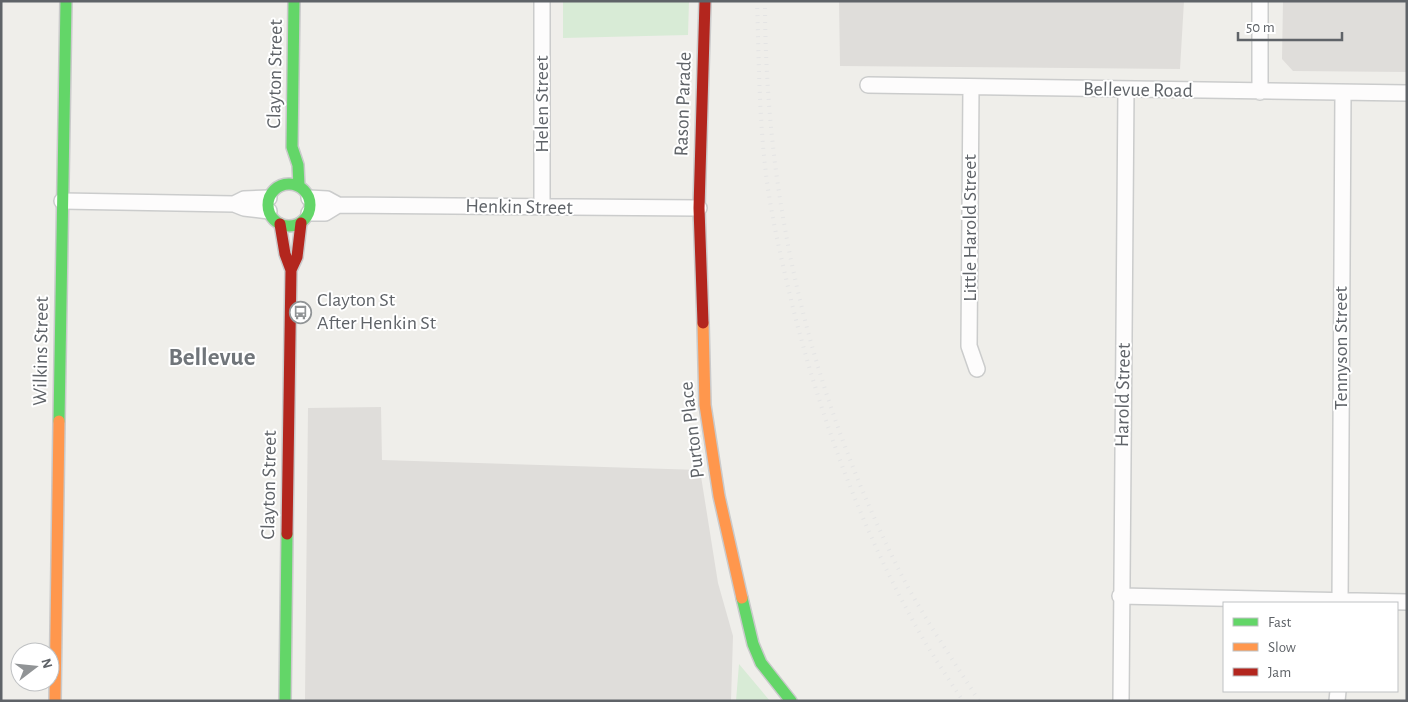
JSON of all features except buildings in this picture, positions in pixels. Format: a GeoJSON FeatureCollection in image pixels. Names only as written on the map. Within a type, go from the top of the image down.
{"type":"FeatureCollection","features":[{"type":"Feature","properties":{"kind":"main road","name":"Wilkins Street"},"geometry":{"type":"LineString","coordinates":[[54,701],[66,1]]}},
{"type":"Feature","properties":{"kind":"main road","name":"Clayton Street"},"geometry":{"type":"LineString","coordinates":[[294,1],[292,147],[298,165],[299,186]]}},
{"type":"Feature","properties":{"kind":"main road","name":"Rason Parade"},"geometry":{"type":"LineString","coordinates":[[699,208],[705,1]]}},
{"type":"Feature","properties":{"kind":"main road","name":"Clayton Street"},"geometry":{"type":"LineString","coordinates":[[285,160],[292,147]]}},
{"type":"Feature","properties":{"kind":"main road"},"geometry":{"type":"LineString","coordinates":[[283,180],[299,186],[306,211],[287,226],[280,224],[269,204],[277,188],[283,180]]}},
{"type":"Feature","properties":{"kind":"main road","name":"Purton Place"},"geometry":{"type":"LineString","coordinates":[[699,208],[705,405],[719,496],[753,644],[761,663],[791,701]]}},
{"type":"Feature","properties":{"kind":"main road","name":"Clayton Street"},"geometry":{"type":"LineString","coordinates":[[291,270],[298,257],[306,211]]}},
{"type":"Feature","properties":{"kind":"main road","name":"Clayton Street"},"geometry":{"type":"LineString","coordinates":[[280,224],[285,254],[291,270],[285,701]]}},
{"type":"Feature","properties":{"kind":"street","name":"Helen Street"},"geometry":{"type":"LineString","coordinates":[[542,1],[542,207]]}},
{"type":"Feature","properties":{"kind":"street"},"geometry":{"type":"LineString","coordinates":[[1260,1],[1260,92]]}},
{"type":"Feature","properties":{"kind":"street","name":"Bellevue Road"},"geometry":{"type":"LineString","coordinates":[[868,85],[1407,93]]}},
{"type":"Feature","properties":{"kind":"street","name":"Little Harold Street"},"geometry":{"type":"LineString","coordinates":[[971,87],[969,346],[977,369]]}},
{"type":"Feature","properties":{"kind":"street","name":"Harold Street"},"geometry":{"type":"LineString","coordinates":[[1121,701],[1120,596],[1126,90]]}},
{"type":"Feature","properties":{"kind":"street","name":"Tennyson Street"},"geometry":{"type":"LineString","coordinates":[[1340,602],[1343,93]]}},
{"type":"Feature","properties":{"kind":"street","name":"Henkin Street"},"geometry":{"type":"LineString","coordinates":[[306,211],[326,199],[338,205],[699,208]]}},
{"type":"Feature","properties":{"kind":"street"},"geometry":{"type":"LineString","coordinates":[[62,201],[234,204],[244,208],[269,204]]}},
{"type":"Feature","properties":{"kind":"street"},"geometry":{"type":"LineString","coordinates":[[1120,596],[1407,602]]}},
{"type":"Feature","properties":{"kind":"shaded area"},"geometry":{"type":"Polygon","coordinates":[[[839,1],[1184,1],[1180,69],[840,66],[839,1]]]}},
{"type":"Feature","properties":{"kind":"shaded area"},"geometry":{"type":"Polygon","coordinates":[[[1283,1],[1407,1],[1407,72],[1293,71],[1282,59],[1283,1]]]}},
{"type":"Feature","properties":{"kind":"shaded area"},"geometry":{"type":"Polygon","coordinates":[[[381,407],[382,460],[700,470],[718,583],[733,636],[731,701],[305,701],[308,408],[381,407]]]}},
{"type":"Feature","properties":{"kind":"green space"},"geometry":{"type":"Polygon","coordinates":[[[563,1],[689,1],[688,35],[563,38],[563,1]]]}},
{"type":"Feature","properties":{"kind":"green space"},"geometry":{"type":"Polygon","coordinates":[[[739,664],[770,701],[736,701],[739,664]]]}},
{"type":"Feature","properties":{"kind":"railway"},"geometry":{"type":"LineString","coordinates":[[757,1],[761,114],[767,182],[782,261],[804,351],[846,477],[881,558],[922,637],[963,701]]}},
{"type":"Feature","properties":{"kind":"railway"},"geometry":{"type":"LineString","coordinates":[[765,1],[767,74],[773,147],[783,218],[797,289],[816,359],[838,427],[864,495],[895,562],[924,615],[979,701]]}},
{"type":"Feature","properties":{"kind":"traffic: fast"},"geometry":{"type":"LineString","coordinates":[[59,421],[66,1]]}},
{"type":"Feature","properties":{"kind":"traffic: fast"},"geometry":{"type":"LineString","coordinates":[[294,1],[292,147],[298,165],[299,186]]}},
{"type":"Feature","properties":{"kind":"traffic: fast"},"geometry":{"type":"LineString","coordinates":[[293,184],[301,187],[307,193],[310,205],[307,217],[301,223],[285,226],[277,223],[271,217],[268,201],[271,193],[277,187],[293,184]]}},
{"type":"Feature","properties":{"kind":"traffic: fast"},"geometry":{"type":"LineString","coordinates":[[285,701],[287,534]]}},
{"type":"Feature","properties":{"kind":"traffic: fast"},"geometry":{"type":"LineString","coordinates":[[742,598],[753,644],[761,663],[791,701]]}},
{"type":"Feature","properties":{"kind":"traffic: slow"},"geometry":{"type":"LineString","coordinates":[[703,323],[705,405],[719,496],[742,598]]}},
{"type":"Feature","properties":{"kind":"traffic: slow"},"geometry":{"type":"LineString","coordinates":[[55,701],[59,421]]}},
{"type":"Feature","properties":{"kind":"traffic: jam"},"geometry":{"type":"LineString","coordinates":[[703,323],[699,208],[705,1]]}},
{"type":"Feature","properties":{"kind":"traffic: jam"},"geometry":{"type":"LineString","coordinates":[[291,270],[297,257],[301,223]]}},
{"type":"Feature","properties":{"kind":"traffic: jam"},"geometry":{"type":"LineString","coordinates":[[280,224],[285,254],[291,270],[287,534]]}},
{"type":"Feature","properties":{"kind":"place","name":"Clayton St After Henkin St"},"geometry":{"type":"Point","coordinates":[301,312]}},
{"type":"Feature","properties":{"kind":"district","name":"Bellevue"},"geometry":{"type":"Point","coordinates":[212,357]}}]}
